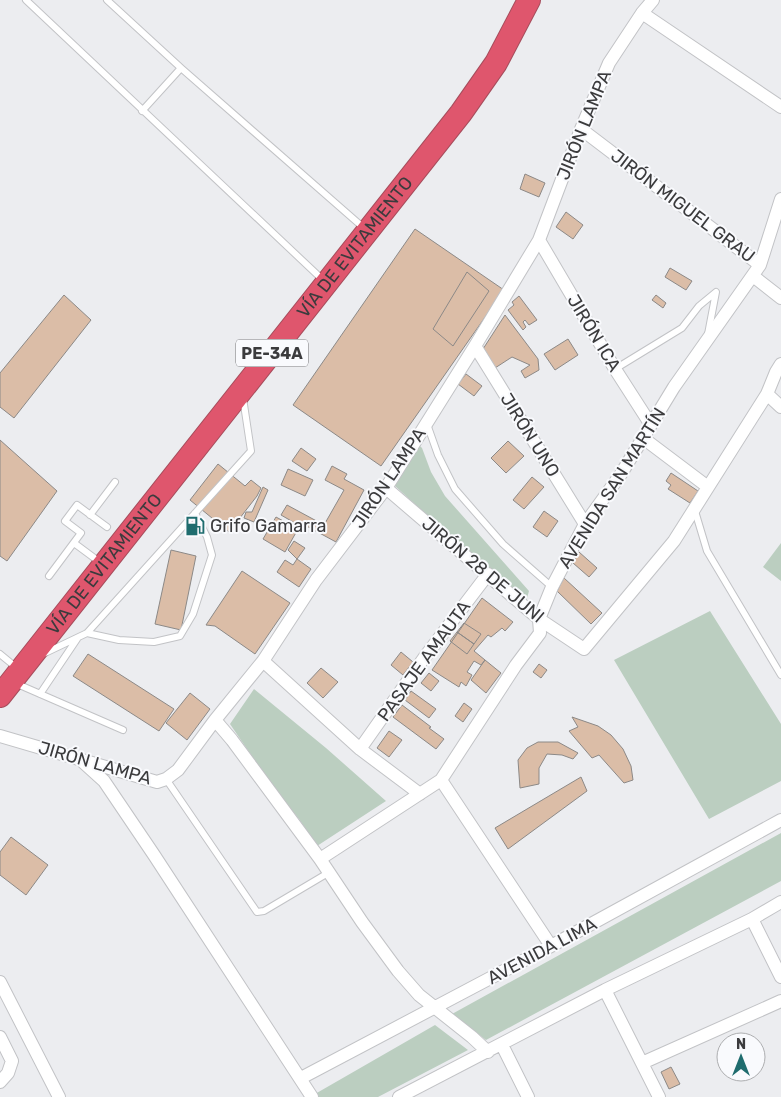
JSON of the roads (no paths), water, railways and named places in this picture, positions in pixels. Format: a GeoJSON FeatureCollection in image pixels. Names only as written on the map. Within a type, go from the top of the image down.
{"type":"FeatureCollection","features":[{"type":"Feature","properties":{"kind":"highway","name":"VÍA DE EVITAMIENTO"},"geometry":{"type":"LineString","coordinates":[[15,678],[461,113],[496,63],[529,0]]}},
{"type":"Feature","properties":{"kind":"street","name":"JIRÓN LAMPA"},"geometry":{"type":"LineString","coordinates":[[0,736],[157,782],[166,779],[178,770],[215,720],[264,661],[316,580],[386,488],[475,346],[539,240],[581,129],[610,63],[642,13],[653,0]]}},
{"type":"Feature","properties":{"kind":"street"},"geometry":{"type":"LineString","coordinates":[[642,13],[781,107]]}},
{"type":"Feature","properties":{"kind":"street","name":"JIRÓN MIGUEL GRAU"},"geometry":{"type":"LineString","coordinates":[[581,129],[760,265]]}},
{"type":"Feature","properties":{"kind":"street","name":"AVENIDA SAN MARTÍN"},"geometry":{"type":"LineString","coordinates":[[320,860],[441,780],[516,665],[540,633],[538,619],[552,587],[585,524],[621,474],[674,388],[707,339],[760,265],[781,199]]}},
{"type":"Feature","properties":{"kind":"street","name":"JIRÓN ICA"},"geometry":{"type":"LineString","coordinates":[[539,240],[615,370],[651,425]]}},
{"type":"Feature","properties":{"kind":"street","name":"JIRÓN MIGUEL GRAU"},"geometry":{"type":"LineString","coordinates":[[753,276],[781,298]]}},
{"type":"Feature","properties":{"kind":"street","name":"JIRÓN UNO"},"geometry":{"type":"LineString","coordinates":[[475,346],[585,524]]}},
{"type":"Feature","properties":{"kind":"street"},"geometry":{"type":"LineString","coordinates":[[694,509],[767,394],[781,364]]}},
{"type":"Feature","properties":{"kind":"street"},"geometry":{"type":"LineString","coordinates":[[767,394],[781,407]]}},
{"type":"Feature","properties":{"kind":"street"},"geometry":{"type":"LineString","coordinates":[[643,438],[708,487]]}},
{"type":"Feature","properties":{"kind":"street","name":"JIRÓN 28 DE JUNI"},"geometry":{"type":"LineString","coordinates":[[386,488],[538,619],[584,649],[674,541],[694,509]]}},
{"type":"Feature","properties":{"kind":"street","name":"PASAJE AMAUTA"},"geometry":{"type":"LineString","coordinates":[[360,749],[424,658],[488,574]]}},
{"type":"Feature","properties":{"kind":"street"},"geometry":{"type":"LineString","coordinates":[[264,661],[360,749],[420,794]]}},
{"type":"Feature","properties":{"kind":"street"},"geometry":{"type":"LineString","coordinates":[[215,720],[232,740],[320,860],[398,970],[419,995],[488,1052]]}},
{"type":"Feature","properties":{"kind":"street"},"geometry":{"type":"LineString","coordinates":[[81,761],[104,781],[312,1097]]}},
{"type":"Feature","properties":{"kind":"street"},"geometry":{"type":"LineString","coordinates":[[441,780],[552,946]]}},
{"type":"Feature","properties":{"kind":"street","name":"AVENIDA LIMA"},"geometry":{"type":"LineString","coordinates":[[301,1078],[552,946],[781,820]]}},
{"type":"Feature","properties":{"kind":"street"},"geometry":{"type":"LineString","coordinates":[[399,1097],[605,990],[752,920],[781,902]]}},
{"type":"Feature","properties":{"kind":"street"},"geometry":{"type":"LineString","coordinates":[[752,920],[781,977]]}},
{"type":"Feature","properties":{"kind":"street"},"geometry":{"type":"LineString","coordinates":[[0,982],[59,1097]]}},
{"type":"Feature","properties":{"kind":"street"},"geometry":{"type":"LineString","coordinates":[[605,990],[659,1097]]}},
{"type":"Feature","properties":{"kind":"street"},"geometry":{"type":"LineString","coordinates":[[642,1064],[781,1002]]}},
{"type":"Feature","properties":{"kind":"street"},"geometry":{"type":"LineString","coordinates":[[0,1037],[12,1061],[8,1073],[0,1082]]}},
{"type":"Feature","properties":{"kind":"street"},"geometry":{"type":"LineString","coordinates":[[502,1045],[528,1097]]}},
{"type":"Feature","properties":{"kind":"lane"},"geometry":{"type":"LineString","coordinates":[[25,0],[327,284]]}},
{"type":"Feature","properties":{"kind":"lane"},"geometry":{"type":"LineString","coordinates":[[106,0],[368,232]]}},
{"type":"Feature","properties":{"kind":"lane"},"geometry":{"type":"LineString","coordinates":[[142,111],[181,68]]}},
{"type":"Feature","properties":{"kind":"lane"},"geometry":{"type":"LineString","coordinates":[[615,370],[682,328],[699,306],[716,292],[707,339]]}},
{"type":"Feature","properties":{"kind":"lane"},"geometry":{"type":"LineString","coordinates":[[15,678],[87,633],[251,451],[242,391]]}},
{"type":"Feature","properties":{"kind":"lane"},"geometry":{"type":"LineString","coordinates":[[427,423],[438,455],[455,489],[503,544],[552,587]]}},
{"type":"Feature","properties":{"kind":"lane"},"geometry":{"type":"LineString","coordinates":[[90,515],[115,482]]}},
{"type":"Feature","properties":{"kind":"lane"},"geometry":{"type":"LineString","coordinates":[[49,576],[82,533],[65,521],[77,505],[107,527]]}},
{"type":"Feature","properties":{"kind":"lane"},"geometry":{"type":"LineString","coordinates":[[694,509],[707,551],[781,675]]}},
{"type":"Feature","properties":{"kind":"lane"},"geometry":{"type":"LineString","coordinates":[[87,633],[119,640],[154,642],[180,636],[193,614],[212,555],[207,537],[195,513]]}},
{"type":"Feature","properties":{"kind":"lane"},"geometry":{"type":"LineString","coordinates":[[74,543],[104,565]]}},
{"type":"Feature","properties":{"kind":"lane"},"geometry":{"type":"LineString","coordinates":[[40,694],[77,638]]}},
{"type":"Feature","properties":{"kind":"lane"},"geometry":{"type":"LineString","coordinates":[[0,654],[15,678],[40,694],[123,730]]}},
{"type":"Feature","properties":{"kind":"lane"},"geometry":{"type":"LineString","coordinates":[[166,779],[257,912],[264,910],[328,873]]}},
{"type":"Feature","properties":{"kind":"place","name":"Grifo Gamarra"},"geometry":{"type":"Point","coordinates":[195,526]}}]}
